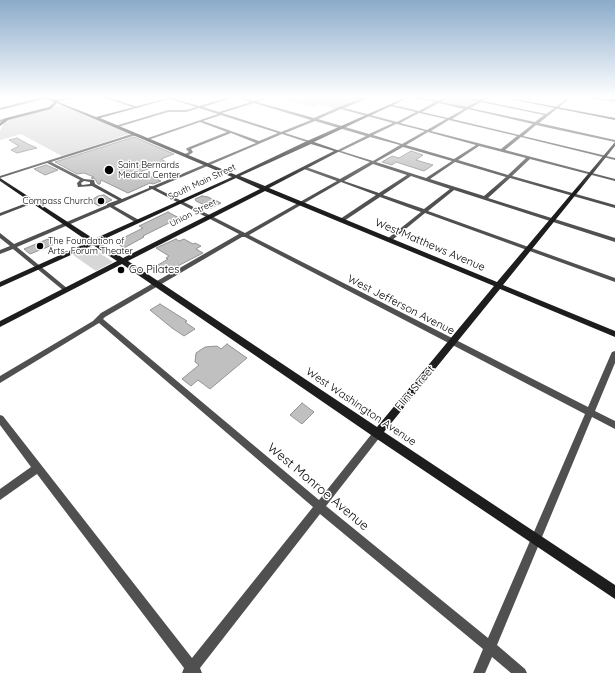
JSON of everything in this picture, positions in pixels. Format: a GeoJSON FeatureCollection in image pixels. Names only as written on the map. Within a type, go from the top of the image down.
{"type":"FeatureCollection","features":[{"type":"Feature","properties":{"kind":"street","name":"West Matthews Avenue"},"geometry":{"type":"LineString","coordinates":[[120,127],[615,334]]}},
{"type":"Feature","properties":{"kind":"street"},"geometry":{"type":"LineString","coordinates":[[147,139],[180,127]]}},
{"type":"Feature","properties":{"kind":"street"},"geometry":{"type":"LineString","coordinates":[[217,127],[258,142]]}},
{"type":"Feature","properties":{"kind":"street"},"geometry":{"type":"LineString","coordinates":[[263,127],[615,240]]}},
{"type":"Feature","properties":{"kind":"street"},"geometry":{"type":"LineString","coordinates":[[0,252],[207,163],[295,127]]}},
{"type":"Feature","properties":{"kind":"street","name":"Union Street"},"geometry":{"type":"LineString","coordinates":[[0,324],[122,260],[387,127]]}},
{"type":"Feature","properties":{"kind":"street"},"geometry":{"type":"LineString","coordinates":[[413,127],[615,180]]}},
{"type":"Feature","properties":{"kind":"street"},"geometry":{"type":"LineString","coordinates":[[0,380],[99,320],[103,315],[433,127]]}},
{"type":"Feature","properties":{"kind":"street"},"geometry":{"type":"LineString","coordinates":[[484,127],[615,159]]}},
{"type":"Feature","properties":{"kind":"street"},"geometry":{"type":"LineString","coordinates":[[502,150],[531,127]]}},
{"type":"Feature","properties":{"kind":"street"},"geometry":{"type":"LineString","coordinates":[[554,127],[615,142]]}},
{"type":"Feature","properties":{"kind":"street"},"geometry":{"type":"LineString","coordinates":[[341,128],[615,207]]}},
{"type":"Feature","properties":{"kind":"street","name":"South Main Street"},"geometry":{"type":"LineString","coordinates":[[0,285],[341,128]]}},
{"type":"Feature","properties":{"kind":"street"},"geometry":{"type":"LineString","coordinates":[[186,155],[191,152],[188,150],[230,132]]}},
{"type":"Feature","properties":{"kind":"street"},"geometry":{"type":"LineString","coordinates":[[0,178],[135,134]]}},
{"type":"Feature","properties":{"kind":"street","name":"Flint Street"},"geometry":{"type":"LineString","coordinates":[[192,672],[377,434],[453,343],[615,142]]}},
{"type":"Feature","properties":{"kind":"street"},"geometry":{"type":"LineString","coordinates":[[427,179],[479,144]]}},
{"type":"Feature","properties":{"kind":"street"},"geometry":{"type":"LineString","coordinates":[[485,198],[530,157]]}},
{"type":"Feature","properties":{"kind":"street"},"geometry":{"type":"LineString","coordinates":[[48,162],[82,180],[79,183],[80,186],[93,186],[121,200]]}},
{"type":"Feature","properties":{"kind":"street"},"geometry":{"type":"LineString","coordinates":[[304,168],[615,280]]}},
{"type":"Feature","properties":{"kind":"street"},"geometry":{"type":"LineString","coordinates":[[342,220],[411,174]]}},
{"type":"Feature","properties":{"kind":"street","name":"West Washington Avenue"},"geometry":{"type":"LineString","coordinates":[[0,178],[377,434],[615,593]]}},
{"type":"Feature","properties":{"kind":"street","name":"West Jefferson Avenue"},"geometry":{"type":"LineString","coordinates":[[151,188],[453,343],[615,424]]}},
{"type":"Feature","properties":{"kind":"street"},"geometry":{"type":"LineString","coordinates":[[389,240],[454,188]]}},
{"type":"Feature","properties":{"kind":"street"},"geometry":{"type":"LineString","coordinates":[[0,215],[34,202]]}},
{"type":"Feature","properties":{"kind":"street"},"geometry":{"type":"LineString","coordinates":[[109,205],[137,222]]}},
{"type":"Feature","properties":{"kind":"street"},"geometry":{"type":"LineString","coordinates":[[0,235],[66,290]]}},
{"type":"Feature","properties":{"kind":"street","name":"West Monroe Avenue"},"geometry":{"type":"LineString","coordinates":[[99,320],[320,507],[521,673]]}},
{"type":"Feature","properties":{"kind":"street"},"geometry":{"type":"LineString","coordinates":[[479,673],[615,354]]}},
{"type":"Feature","properties":{"kind":"street"},"geometry":{"type":"LineString","coordinates":[[0,419],[192,672]]}},
{"type":"Feature","properties":{"kind":"street"},"geometry":{"type":"LineString","coordinates":[[0,495],[37,468]]}},
{"type":"Feature","properties":{"kind":"shaded area"},"geometry":{"type":"Polygon","coordinates":[[[2,127],[116,127],[129,134],[62,156],[21,134],[0,140],[0,131],[2,127]]]}},
{"type":"Feature","properties":{"kind":"shaded area"},"geometry":{"type":"Polygon","coordinates":[[[90,246],[113,262],[96,271],[73,255],[90,246]]]}},
{"type":"Feature","properties":{"kind":"building"},"geometry":{"type":"Polygon","coordinates":[[[134,137],[174,154],[161,159],[166,162],[140,172],[161,181],[153,184],[150,183],[128,193],[101,180],[100,184],[98,184],[95,179],[91,178],[94,177],[84,173],[77,174],[55,162],[134,137]]]}},
{"type":"Feature","properties":{"kind":"building"},"geometry":{"type":"Polygon","coordinates":[[[17,138],[37,148],[17,153],[11,150],[19,146],[9,140],[17,138]]]}},
{"type":"Feature","properties":{"kind":"building"},"geometry":{"type":"Polygon","coordinates":[[[411,151],[423,155],[416,160],[433,165],[424,171],[396,162],[392,165],[382,162],[392,156],[399,158],[411,151]]]}},
{"type":"Feature","properties":{"kind":"building"},"geometry":{"type":"Polygon","coordinates":[[[46,165],[58,170],[45,175],[34,169],[46,165]]]}},
{"type":"Feature","properties":{"kind":"building","name":"Compass Church"},"geometry":{"type":"Polygon","coordinates":[[[104,195],[112,200],[99,206],[90,201],[98,196],[104,195]]]}},
{"type":"Feature","properties":{"kind":"building"},"geometry":{"type":"Polygon","coordinates":[[[202,196],[221,203],[211,208],[196,201],[195,199],[202,196]]]}},
{"type":"Feature","properties":{"kind":"building"},"geometry":{"type":"Polygon","coordinates":[[[168,212],[179,218],[143,236],[144,237],[124,248],[115,242],[143,228],[139,226],[168,212]]]}},
{"type":"Feature","properties":{"kind":"building","name":"The Foundation of Arts- Forum Theater"},"geometry":{"type":"Polygon","coordinates":[[[48,239],[55,244],[30,254],[24,249],[48,239]]]}},
{"type":"Feature","properties":{"kind":"building"},"geometry":{"type":"Polygon","coordinates":[[[176,239],[179,241],[184,239],[201,246],[196,249],[203,253],[168,271],[158,265],[168,259],[166,258],[169,256],[156,248],[176,239]]]}},
{"type":"Feature","properties":{"kind":"building"},"geometry":{"type":"Polygon","coordinates":[[[160,304],[187,321],[185,322],[195,329],[184,336],[172,328],[150,310],[160,304]]]}},
{"type":"Feature","properties":{"kind":"building"},"geometry":{"type":"Polygon","coordinates":[[[227,344],[247,358],[210,389],[198,380],[191,386],[182,379],[199,365],[195,362],[196,353],[205,347],[217,346],[221,349],[227,344]]]}},
{"type":"Feature","properties":{"kind":"building"},"geometry":{"type":"Polygon","coordinates":[[[302,403],[314,412],[302,424],[290,415],[302,403]]]}},
{"type":"Feature","properties":{"kind":"place","name":"Saint Bernards Medical Center"},"geometry":{"type":"Point","coordinates":[109,170]}},
{"type":"Feature","properties":{"kind":"place","name":"Compass Church"},"geometry":{"type":"Point","coordinates":[101,201]}},
{"type":"Feature","properties":{"kind":"place","name":"The Foundation of Arts- Forum Theater"},"geometry":{"type":"Point","coordinates":[40,246]}},
{"type":"Feature","properties":{"kind":"place","name":"Go Pilates"},"geometry":{"type":"Point","coordinates":[121,270]}}]}
